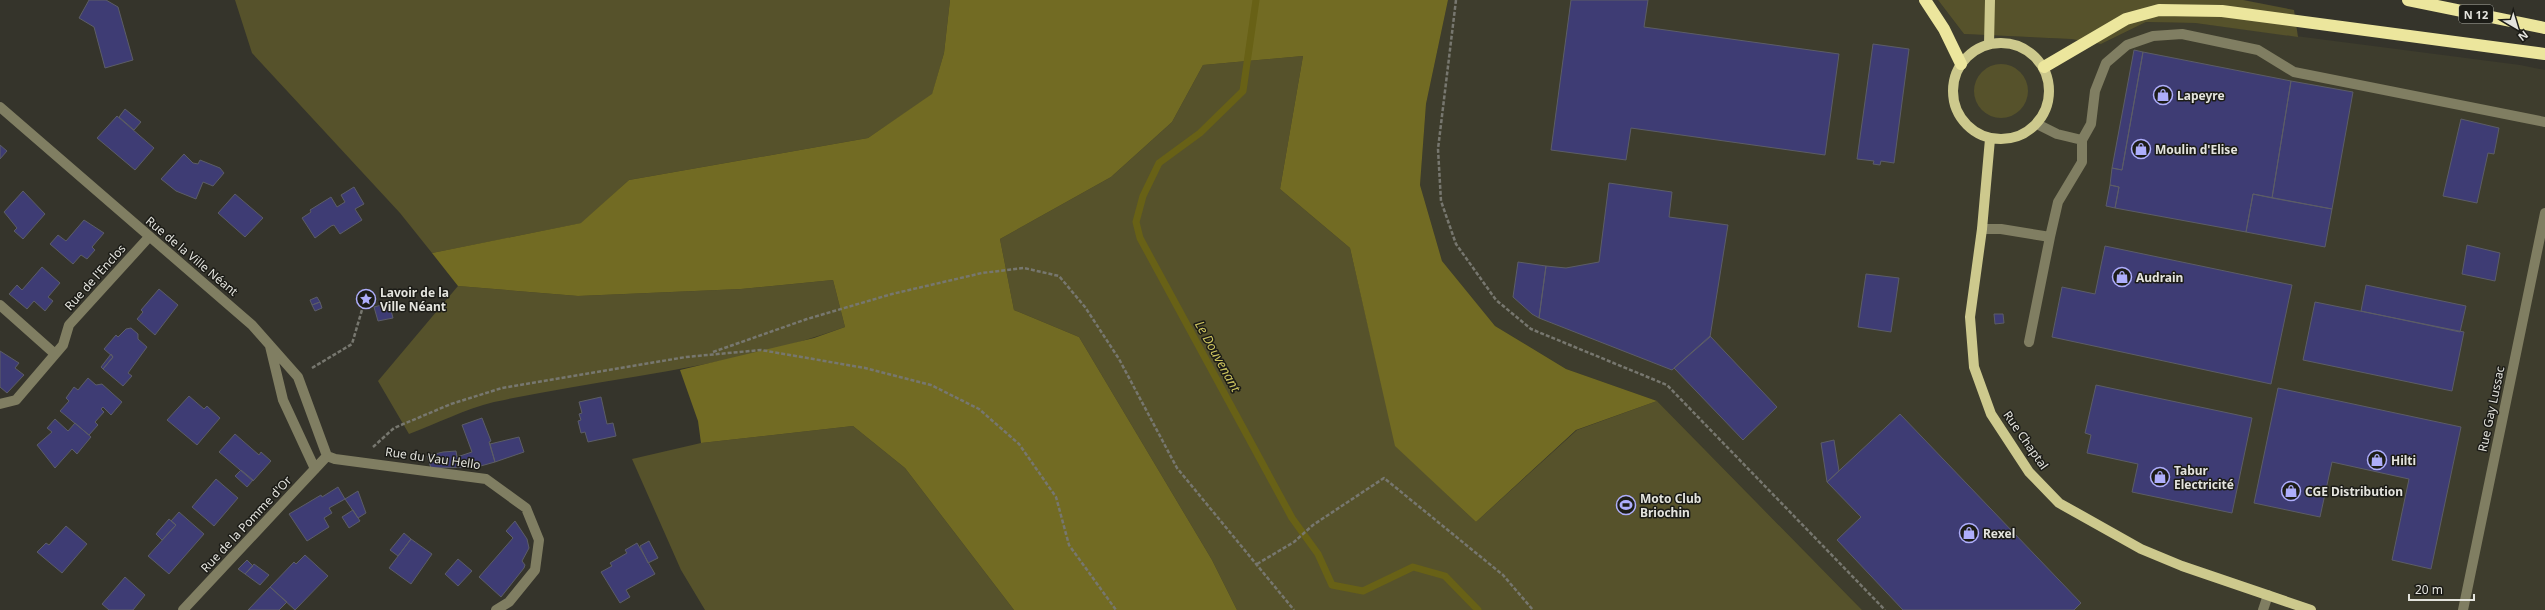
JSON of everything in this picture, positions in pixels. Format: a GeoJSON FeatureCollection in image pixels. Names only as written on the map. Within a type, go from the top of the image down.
{"type":"FeatureCollection","features":[{"type":"Feature","properties":{"kind":"highway"},"geometry":{"type":"LineString","coordinates":[[1925,0],[1944,29],[1961,64]]}},
{"type":"Feature","properties":{"kind":"highway","name":"N 12"},"geometry":{"type":"LineString","coordinates":[[2408,0],[2545,28]]}},
{"type":"Feature","properties":{"kind":"highway"},"geometry":{"type":"LineString","coordinates":[[2044,67],[2126,19],[2158,10],[2222,11],[2545,54]]}},
{"type":"Feature","properties":{"kind":"main road"},"geometry":{"type":"LineString","coordinates":[[1989,44],[1990,0]]}},
{"type":"Feature","properties":{"kind":"main road"},"geometry":{"type":"LineString","coordinates":[[2002,43],[2026,49],[2044,67],[2049,82],[2050,97],[2045,112],[2037,124],[2016,138],[1990,139],[1976,133],[1964,123],[1956,109],[1953,86],[1961,64],[1968,55],[1989,44],[2002,43]]}},
{"type":"Feature","properties":{"kind":"main road","name":"Rue Chaptal"},"geometry":{"type":"LineString","coordinates":[[1990,139],[1982,229],[1970,317],[1974,367],[1991,414],[2029,472],[2059,503],[2141,549],[2182,566],[2311,610]]}},
{"type":"Feature","properties":{"kind":"street"},"geometry":{"type":"LineString","coordinates":[[2029,342],[2058,202],[2082,162],[2082,140],[2091,124],[2095,91],[2106,63],[2127,45],[2153,36],[2182,34],[2258,50],[2294,72],[2545,122]]}},
{"type":"Feature","properties":{"kind":"street","name":"Rue de la Ville Néant"},"geometry":{"type":"LineString","coordinates":[[0,107],[252,325],[270,344],[298,377],[327,456]]}},
{"type":"Feature","properties":{"kind":"street"},"geometry":{"type":"LineString","coordinates":[[2037,124],[2057,134],[2082,140]]}},
{"type":"Feature","properties":{"kind":"street","name":"Rue Gay Lussac"},"geometry":{"type":"LineString","coordinates":[[2463,610],[2545,213]]}},
{"type":"Feature","properties":{"kind":"street"},"geometry":{"type":"LineString","coordinates":[[1982,229],[2001,229],[2050,237]]}},
{"type":"Feature","properties":{"kind":"street","name":"Rue de l'Enclos"},"geometry":{"type":"LineString","coordinates":[[0,404],[16,400],[63,345],[69,325],[149,237]]}},
{"type":"Feature","properties":{"kind":"street"},"geometry":{"type":"LineString","coordinates":[[0,305],[55,354]]}},
{"type":"Feature","properties":{"kind":"street"},"geometry":{"type":"LineString","coordinates":[[270,344],[283,400],[315,469]]}},
{"type":"Feature","properties":{"kind":"street","name":"Rue de la Pomme d'Or"},"geometry":{"type":"LineString","coordinates":[[183,610],[327,456]]}},
{"type":"Feature","properties":{"kind":"street","name":"Rue du Vau Hello"},"geometry":{"type":"LineString","coordinates":[[327,456],[335,459],[362,461],[486,479],[526,508],[539,540],[535,570],[509,602],[496,610]]}},
{"type":"Feature","properties":{"kind":"street"},"geometry":{"type":"LineString","coordinates":[[2263,610],[2268,595]]}},
{"type":"Feature","properties":{"kind":"path"},"geometry":{"type":"LineString","coordinates":[[1456,0],[1438,149],[1441,201],[1456,244],[1496,300],[1531,329],[1667,385],[1885,610]]}},
{"type":"Feature","properties":{"kind":"path"},"geometry":{"type":"LineString","coordinates":[[709,353],[806,318],[892,294],[960,278],[1024,268],[1059,276],[1085,307],[1119,359],[1178,468],[1294,610]]}},
{"type":"Feature","properties":{"kind":"path"},"geometry":{"type":"LineString","coordinates":[[298,377],[352,344],[366,296]]}},
{"type":"Feature","properties":{"kind":"path"},"geometry":{"type":"LineString","coordinates":[[362,461],[374,446],[394,428],[451,404],[502,388],[709,353],[761,350],[865,368],[931,385],[979,409],[1019,444],[1056,497],[1069,545],[1116,610]]}},
{"type":"Feature","properties":{"kind":"path"},"geometry":{"type":"LineString","coordinates":[[1257,564],[1294,542],[1313,525],[1384,478],[1503,575],[1533,610]]}},
{"type":"Feature","properties":{"kind":"shaded area"},"geometry":{"type":"Polygon","coordinates":[[[235,0],[950,0],[944,53],[932,95],[868,138],[629,180],[582,223],[432,253],[400,213],[252,53],[235,0]]]}},
{"type":"Feature","properties":{"kind":"shaded area"},"geometry":{"type":"Polygon","coordinates":[[[950,0],[1448,0],[1426,104],[1420,185],[1442,261],[1495,326],[1566,369],[1657,401],[1576,430],[1476,522],[1395,446],[1350,248],[1280,189],[1303,56],[1203,65],[1172,122],[1111,177],[1000,239],[1014,310],[1079,337],[1212,560],[1237,610],[1014,610],[905,468],[853,426],[701,443],[698,421],[680,370],[814,338],[845,327],[833,280],[741,289],[578,296],[458,286],[432,253],[581,223],[629,180],[868,138],[932,94],[944,53],[950,0]]]}},
{"type":"Feature","properties":{"kind":"shaded area"},"geometry":{"type":"Polygon","coordinates":[[[1448,0],[1938,0],[1964,34],[2071,39],[2101,44],[2146,22],[2195,23],[2520,65],[2545,70],[2545,610],[1862,610],[1657,401],[1566,369],[1495,326],[1442,261],[1420,185],[1426,104],[1448,0]]]}},
{"type":"Feature","properties":{"kind":"shaded area"},"geometry":{"type":"Polygon","coordinates":[[[1938,0],[2243,0],[2294,10],[2298,37],[2195,23],[2146,22],[2101,44],[2071,39],[1964,34],[1938,0]]]}},
{"type":"Feature","properties":{"kind":"shaded area"},"geometry":{"type":"Polygon","coordinates":[[[1303,56],[1280,189],[1350,248],[1396,446],[1476,522],[1577,430],[1657,401],[1862,610],[1237,610],[1212,560],[1079,337],[1014,310],[1000,239],[1111,177],[1172,122],[1203,65],[1303,56]]]}},
{"type":"Feature","properties":{"kind":"shaded area"},"geometry":{"type":"Polygon","coordinates":[[[2001,64],[2011,66],[2020,72],[2026,81],[2028,91],[2026,101],[2020,110],[2011,116],[2001,118],[1991,116],[1982,110],[1976,101],[1974,91],[1976,81],[1982,72],[1991,66],[2001,64]]]}},
{"type":"Feature","properties":{"kind":"shaded area"},"geometry":{"type":"Polygon","coordinates":[[[833,280],[845,327],[802,341],[715,362],[494,402],[461,413],[409,434],[378,381],[458,286],[578,296],[741,289],[833,280]]]}},
{"type":"Feature","properties":{"kind":"shaded area"},"geometry":{"type":"Polygon","coordinates":[[[853,426],[905,468],[1014,610],[705,610],[681,570],[632,459],[701,443],[853,426]]]}},
{"type":"Feature","properties":{"kind":"building"},"geometry":{"type":"Polygon","coordinates":[[[89,0],[106,0],[118,7],[133,60],[105,68],[94,27],[79,18],[89,0]]]}},
{"type":"Feature","properties":{"kind":"building"},"geometry":{"type":"Polygon","coordinates":[[[1571,0],[1648,0],[1644,27],[1839,54],[1825,155],[1631,128],[1626,160],[1551,150],[1571,0]]]}},
{"type":"Feature","properties":{"kind":"building"},"geometry":{"type":"Polygon","coordinates":[[[1873,44],[1909,49],[1894,163],[1881,161],[1880,165],[1873,164],[1874,161],[1857,159],[1873,44]]]}},
{"type":"Feature","properties":{"kind":"building"},"geometry":{"type":"Polygon","coordinates":[[[2134,50],[2143,52],[2122,170],[2112,168],[2134,50]]]}},
{"type":"Feature","properties":{"kind":"building"},"geometry":{"type":"Polygon","coordinates":[[[2143,52],[2291,81],[2272,198],[2253,194],[2246,232],[2115,208],[2119,187],[2110,185],[2112,168],[2122,170],[2143,52]]]}},
{"type":"Feature","properties":{"kind":"building"},"geometry":{"type":"Polygon","coordinates":[[[2291,81],[2353,92],[2332,209],[2272,198],[2291,81]]]}},
{"type":"Feature","properties":{"kind":"building"},"geometry":{"type":"Polygon","coordinates":[[[125,109],[141,122],[134,130],[119,117],[125,109]]]}},
{"type":"Feature","properties":{"kind":"building"},"geometry":{"type":"Polygon","coordinates":[[[117,116],[154,148],[135,170],[97,138],[117,116]]]}},
{"type":"Feature","properties":{"kind":"building"},"geometry":{"type":"Polygon","coordinates":[[[2461,119],[2499,128],[2494,154],[2488,153],[2477,203],[2443,196],[2461,119]]]}},
{"type":"Feature","properties":{"kind":"building"},"geometry":{"type":"Polygon","coordinates":[[[0,145],[7,151],[0,159],[0,145]]]}},
{"type":"Feature","properties":{"kind":"building"},"geometry":{"type":"Polygon","coordinates":[[[184,154],[193,163],[198,164],[200,160],[220,168],[224,173],[213,186],[203,182],[196,199],[176,191],[161,179],[184,154]]]}},
{"type":"Feature","properties":{"kind":"building"},"geometry":{"type":"Polygon","coordinates":[[[1609,183],[1672,192],[1669,217],[1728,225],[1710,337],[1672,370],[1539,318],[1546,266],[1566,268],[1599,262],[1609,183]]]}},
{"type":"Feature","properties":{"kind":"building"},"geometry":{"type":"Polygon","coordinates":[[[2110,185],[2119,187],[2115,208],[2106,206],[2110,185]]]}},
{"type":"Feature","properties":{"kind":"building"},"geometry":{"type":"Polygon","coordinates":[[[354,187],[364,204],[355,209],[362,220],[340,234],[334,225],[331,226],[315,238],[302,218],[311,212],[310,210],[331,197],[337,207],[345,202],[341,195],[354,187]]]}},
{"type":"Feature","properties":{"kind":"building"},"geometry":{"type":"Polygon","coordinates":[[[23,191],[45,214],[23,239],[14,231],[17,228],[4,212],[23,191]]]}},
{"type":"Feature","properties":{"kind":"building"},"geometry":{"type":"Polygon","coordinates":[[[235,194],[263,218],[245,237],[218,213],[235,194]]]}},
{"type":"Feature","properties":{"kind":"building"},"geometry":{"type":"Polygon","coordinates":[[[2253,194],[2332,209],[2325,247],[2246,232],[2253,194]]]}},
{"type":"Feature","properties":{"kind":"building"},"geometry":{"type":"Polygon","coordinates":[[[84,220],[104,233],[92,247],[95,250],[87,259],[81,255],[73,264],[50,244],[58,235],[66,241],[84,220]]]}},
{"type":"Feature","properties":{"kind":"building"},"geometry":{"type":"Polygon","coordinates":[[[2467,245],[2500,253],[2495,281],[2462,274],[2467,245]]]}},
{"type":"Feature","properties":{"kind":"building"},"geometry":{"type":"Polygon","coordinates":[[[2105,246],[2292,285],[2271,384],[2052,337],[2062,287],[2095,294],[2105,246]]]}},
{"type":"Feature","properties":{"kind":"building"},"geometry":{"type":"Polygon","coordinates":[[[1518,262],[1546,266],[1539,318],[1532,314],[1513,297],[1518,262]]]}},
{"type":"Feature","properties":{"kind":"building"},"geometry":{"type":"Polygon","coordinates":[[[42,267],[60,283],[48,297],[53,301],[45,311],[34,301],[27,309],[9,294],[17,285],[22,290],[42,267]]]}},
{"type":"Feature","properties":{"kind":"building"},"geometry":{"type":"Polygon","coordinates":[[[1866,274],[1899,278],[1891,332],[1858,327],[1866,274]]]}},
{"type":"Feature","properties":{"kind":"building"},"geometry":{"type":"Polygon","coordinates":[[[2366,285],[2466,306],[2460,332],[2361,311],[2366,285]]]}},
{"type":"Feature","properties":{"kind":"building"},"geometry":{"type":"Polygon","coordinates":[[[159,289],[178,305],[155,335],[137,319],[143,312],[141,310],[159,289]]]}},
{"type":"Feature","properties":{"kind":"building"},"geometry":{"type":"Polygon","coordinates":[[[317,297],[320,302],[312,305],[310,300],[317,297]]]}},
{"type":"Feature","properties":{"kind":"building"},"geometry":{"type":"Polygon","coordinates":[[[320,302],[322,308],[315,311],[312,305],[320,302]]]}},
{"type":"Feature","properties":{"kind":"building"},"geometry":{"type":"Polygon","coordinates":[[[2315,302],[2464,332],[2452,391],[2303,360],[2315,302]]]}},
{"type":"Feature","properties":{"kind":"building"},"geometry":{"type":"Polygon","coordinates":[[[389,303],[393,318],[378,321],[374,307],[389,303]]]}},
{"type":"Feature","properties":{"kind":"building"},"geometry":{"type":"Polygon","coordinates":[[[1994,314],[2003,314],[2004,323],[1995,324],[1994,314]]]}},
{"type":"Feature","properties":{"kind":"building"},"geometry":{"type":"Polygon","coordinates":[[[131,328],[138,334],[138,339],[147,347],[128,373],[132,376],[123,386],[103,369],[113,357],[104,349],[116,335],[118,337],[126,329],[131,328]]]}},
{"type":"Feature","properties":{"kind":"building"},"geometry":{"type":"Polygon","coordinates":[[[1710,336],[1777,407],[1743,440],[1674,368],[1710,336]]]}},
{"type":"Feature","properties":{"kind":"building"},"geometry":{"type":"Polygon","coordinates":[[[0,351],[19,363],[15,368],[24,375],[7,393],[0,387],[0,351]]]}},
{"type":"Feature","properties":{"kind":"building"},"geometry":{"type":"Polygon","coordinates":[[[111,354],[113,357],[103,369],[101,367],[111,354]]]}},
{"type":"Feature","properties":{"kind":"building"},"geometry":{"type":"Polygon","coordinates":[[[88,378],[96,385],[102,384],[122,402],[111,415],[103,407],[101,409],[104,412],[95,422],[98,425],[89,435],[60,411],[69,401],[66,398],[74,387],[78,390],[88,378]]]}},
{"type":"Feature","properties":{"kind":"building"},"geometry":{"type":"Polygon","coordinates":[[[2096,385],[2252,418],[2232,513],[2132,492],[2138,464],[2087,453],[2091,435],[2085,433],[2096,385]]]}},
{"type":"Feature","properties":{"kind":"building"},"geometry":{"type":"Polygon","coordinates":[[[2278,388],[2461,427],[2431,569],[2392,560],[2409,479],[2332,462],[2320,517],[2254,503],[2278,388]]]}},
{"type":"Feature","properties":{"kind":"building"},"geometry":{"type":"Polygon","coordinates":[[[189,396],[204,409],[207,406],[220,418],[197,445],[167,420],[189,396]]]}},
{"type":"Feature","properties":{"kind":"building"},"geometry":{"type":"Polygon","coordinates":[[[601,397],[607,424],[613,423],[616,436],[588,442],[585,432],[581,433],[578,421],[581,420],[579,414],[582,413],[579,402],[601,397]]]}},
{"type":"Feature","properties":{"kind":"building"},"geometry":{"type":"Polygon","coordinates":[[[1900,414],[2081,603],[2074,610],[1903,610],[1837,540],[1861,517],[1827,482],[1900,414]]]}},
{"type":"Feature","properties":{"kind":"building"},"geometry":{"type":"Polygon","coordinates":[[[482,418],[491,441],[489,442],[495,462],[477,467],[431,468],[427,456],[443,452],[456,451],[457,457],[472,452],[462,425],[482,418]]]}},
{"type":"Feature","properties":{"kind":"building"},"geometry":{"type":"Polygon","coordinates":[[[55,419],[68,431],[75,423],[91,437],[77,454],[72,449],[55,468],[37,445],[52,432],[47,428],[55,419]]]}},
{"type":"Feature","properties":{"kind":"building"},"geometry":{"type":"Polygon","coordinates":[[[235,434],[259,455],[261,452],[271,461],[253,481],[219,452],[235,434]]]}},
{"type":"Feature","properties":{"kind":"building"},"geometry":{"type":"Polygon","coordinates":[[[519,437],[524,452],[495,462],[490,444],[519,437]]]}},
{"type":"Feature","properties":{"kind":"building"},"geometry":{"type":"Polygon","coordinates":[[[1834,440],[1839,471],[1827,482],[1821,443],[1834,440]]]}},
{"type":"Feature","properties":{"kind":"building"},"geometry":{"type":"Polygon","coordinates":[[[241,470],[253,480],[247,487],[235,476],[241,470]]]}},
{"type":"Feature","properties":{"kind":"building"},"geometry":{"type":"Polygon","coordinates":[[[216,479],[238,498],[214,526],[192,507],[216,479]]]}},
{"type":"Feature","properties":{"kind":"building"},"geometry":{"type":"Polygon","coordinates":[[[338,487],[345,499],[329,508],[332,513],[324,518],[329,527],[307,541],[289,514],[338,487]]]}},
{"type":"Feature","properties":{"kind":"building"},"geometry":{"type":"Polygon","coordinates":[[[358,491],[366,513],[358,518],[345,499],[358,491]]]}},
{"type":"Feature","properties":{"kind":"building"},"geometry":{"type":"Polygon","coordinates":[[[353,510],[360,521],[349,528],[342,517],[353,510]]]}},
{"type":"Feature","properties":{"kind":"building"},"geometry":{"type":"Polygon","coordinates":[[[179,512],[204,534],[169,574],[148,556],[176,525],[171,521],[179,512]]]}},
{"type":"Feature","properties":{"kind":"building"},"geometry":{"type":"Polygon","coordinates":[[[169,519],[176,525],[162,540],[156,534],[169,519]]]}},
{"type":"Feature","properties":{"kind":"building"},"geometry":{"type":"Polygon","coordinates":[[[515,521],[527,539],[529,548],[522,561],[525,565],[524,568],[501,597],[479,577],[513,538],[506,531],[515,521]]]}},
{"type":"Feature","properties":{"kind":"building"},"geometry":{"type":"Polygon","coordinates":[[[66,526],[87,544],[62,573],[37,552],[46,543],[49,545],[66,526]]]}},
{"type":"Feature","properties":{"kind":"building"},"geometry":{"type":"Polygon","coordinates":[[[404,533],[411,539],[398,556],[390,550],[404,533]]]}},
{"type":"Feature","properties":{"kind":"building"},"geometry":{"type":"Polygon","coordinates":[[[411,539],[432,554],[411,584],[389,568],[411,539]]]}},
{"type":"Feature","properties":{"kind":"building"},"geometry":{"type":"Polygon","coordinates":[[[649,541],[658,558],[648,563],[640,546],[649,541]]]}},
{"type":"Feature","properties":{"kind":"building"},"geometry":{"type":"Polygon","coordinates":[[[637,543],[655,574],[626,590],[630,597],[620,603],[601,572],[612,566],[610,563],[627,553],[625,550],[637,543]]]}},
{"type":"Feature","properties":{"kind":"building"},"geometry":{"type":"Polygon","coordinates":[[[305,555],[328,576],[295,610],[270,587],[294,562],[296,564],[305,555]]]}},
{"type":"Feature","properties":{"kind":"building"},"geometry":{"type":"Polygon","coordinates":[[[458,559],[472,571],[458,586],[445,574],[458,559]]]}},
{"type":"Feature","properties":{"kind":"building"},"geometry":{"type":"Polygon","coordinates":[[[247,560],[253,566],[245,574],[238,569],[247,560]]]}},
{"type":"Feature","properties":{"kind":"building"},"geometry":{"type":"Polygon","coordinates":[[[254,564],[269,575],[260,585],[245,574],[254,564]]]}},
{"type":"Feature","properties":{"kind":"building"},"geometry":{"type":"Polygon","coordinates":[[[125,577],[145,595],[133,610],[109,610],[102,604],[125,577]]]}},
{"type":"Feature","properties":{"kind":"building"},"geometry":{"type":"Polygon","coordinates":[[[270,587],[287,602],[279,610],[248,610],[270,587]]]}},
{"type":"Feature","properties":{"kind":"waterway","name":"Le Douvenant"},"geometry":{"type":"LineString","coordinates":[[1256,0],[1243,91],[1200,133],[1159,163],[1143,196],[1136,222],[1140,238],[1292,518],[1318,554],[1332,585],[1363,591],[1413,567],[1445,576],[1478,610]]}},
{"type":"Feature","properties":{"kind":"place","name":"Lapeyre"},"geometry":{"type":"Point","coordinates":[2163,95]}},
{"type":"Feature","properties":{"kind":"place","name":"Moulin d'Elise"},"geometry":{"type":"Point","coordinates":[2141,149]}},
{"type":"Feature","properties":{"kind":"place","name":"Audrain"},"geometry":{"type":"Point","coordinates":[2122,277]}},
{"type":"Feature","properties":{"kind":"place","name":"Lavoir de la Ville Néant"},"geometry":{"type":"Point","coordinates":[366,299]}},
{"type":"Feature","properties":{"kind":"place","name":"Hilti"},"geometry":{"type":"Point","coordinates":[2377,460]}},
{"type":"Feature","properties":{"kind":"place","name":"Tabur Electricité"},"geometry":{"type":"Point","coordinates":[2160,477]}},
{"type":"Feature","properties":{"kind":"place","name":"CGE Distribution"},"geometry":{"type":"Point","coordinates":[2291,491]}},
{"type":"Feature","properties":{"kind":"place","name":"Moto Club Briochin"},"geometry":{"type":"Point","coordinates":[1626,505]}},
{"type":"Feature","properties":{"kind":"place","name":"Rexel"},"geometry":{"type":"Point","coordinates":[1969,533]}}]}
